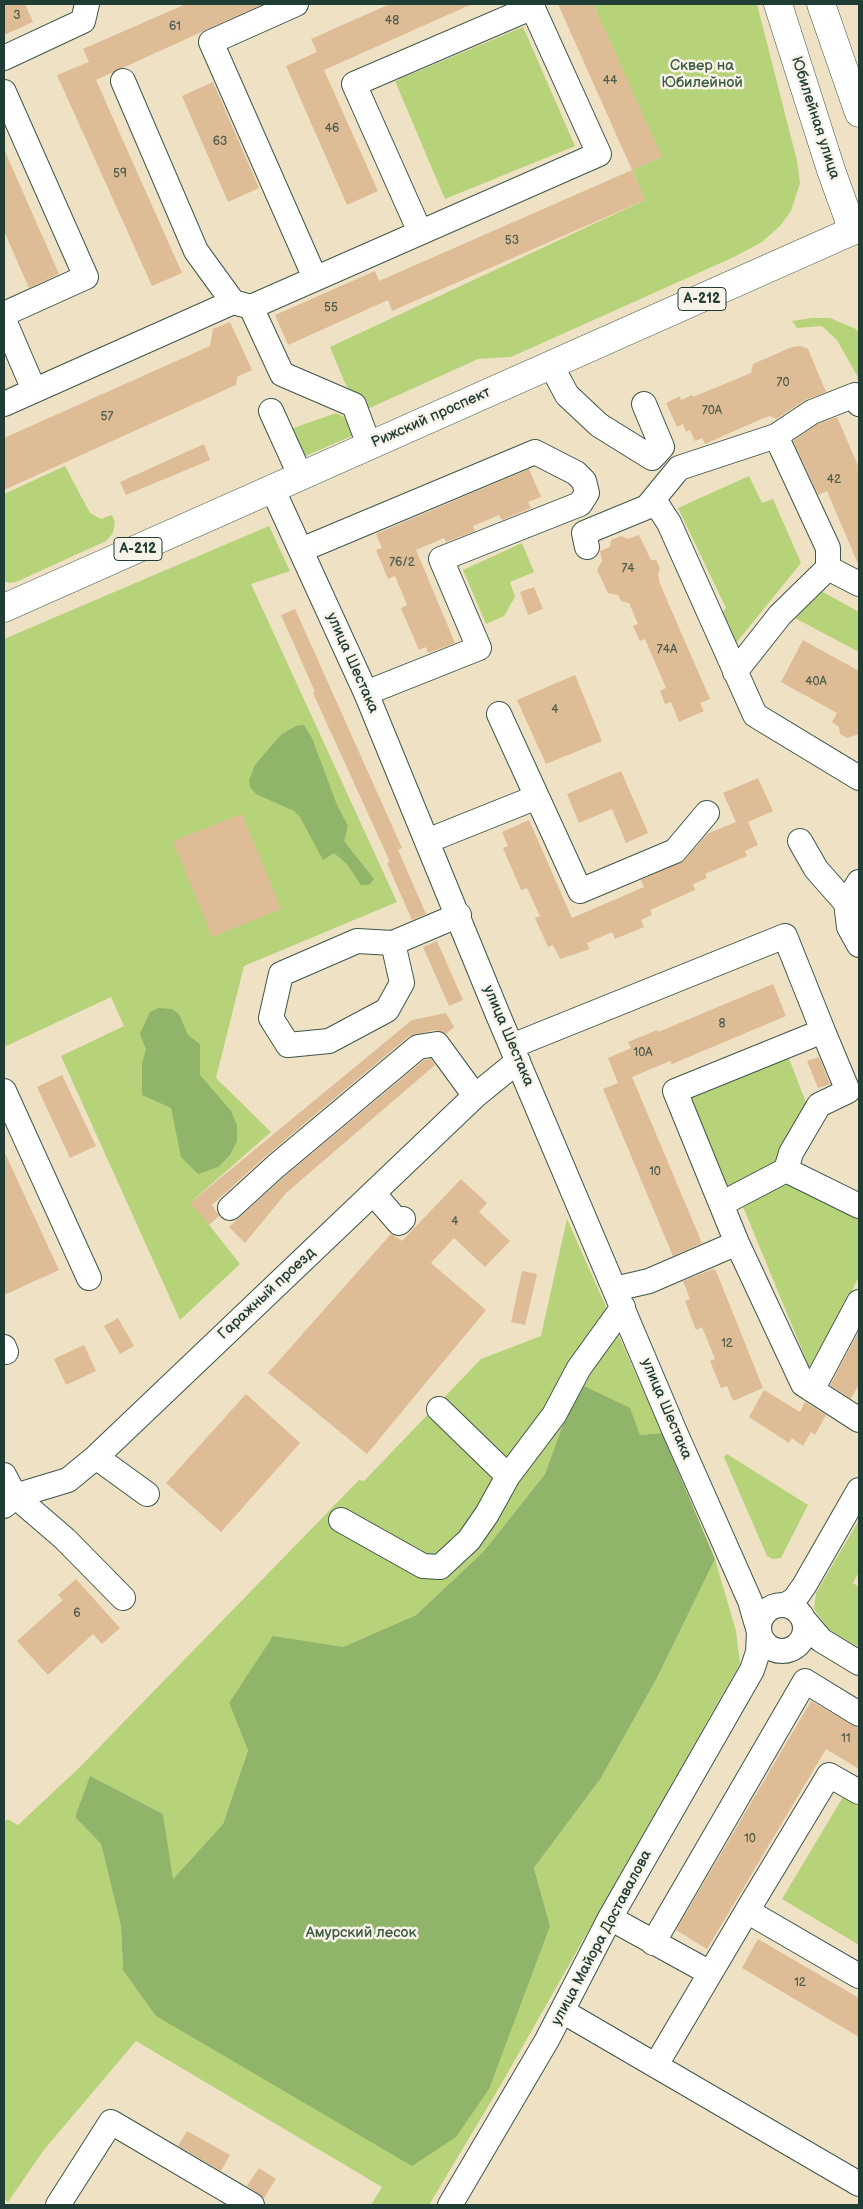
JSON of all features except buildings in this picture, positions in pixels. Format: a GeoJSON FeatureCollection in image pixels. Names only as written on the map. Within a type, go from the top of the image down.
{"type":"FeatureCollection","features":[{"type":"Feature","properties":{"kind":"highway","name":"Юбилейная улица"},"geometry":{"type":"LineString","coordinates":[[778,4],[831,170],[856,230]]}},
{"type":"Feature","properties":{"kind":"highway"},"geometry":{"type":"LineString","coordinates":[[821,4],[859,113]]}},
{"type":"Feature","properties":{"kind":"highway","name":"Рижский проспект"},"geometry":{"type":"LineString","coordinates":[[4,608],[856,230]]}},
{"type":"Feature","properties":{"kind":"street"},"geometry":{"type":"LineString","coordinates":[[4,58],[83,21],[87,4]]}},
{"type":"Feature","properties":{"kind":"street"},"geometry":{"type":"LineString","coordinates":[[296,4],[211,42],[315,278]]}},
{"type":"Feature","properties":{"kind":"street"},"geometry":{"type":"LineString","coordinates":[[4,404],[242,305],[315,278],[420,232],[598,154],[532,5],[354,84],[420,232]]}},
{"type":"Feature","properties":{"kind":"street"},"geometry":{"type":"LineString","coordinates":[[123,81],[196,251],[242,305],[282,374],[354,405],[369,445]]}},
{"type":"Feature","properties":{"kind":"street"},"geometry":{"type":"LineString","coordinates":[[4,92],[86,277],[4,314]]}},
{"type":"Feature","properties":{"kind":"street"},"geometry":{"type":"LineString","coordinates":[[4,320],[34,390]]}},
{"type":"Feature","properties":{"kind":"street"},"geometry":{"type":"LineString","coordinates":[[551,365],[567,395],[599,424],[652,458],[662,447],[644,404]]}},
{"type":"Feature","properties":{"kind":"street"},"geometry":{"type":"LineString","coordinates":[[586,547],[584,533],[647,507],[679,468],[776,436],[812,412],[855,395],[859,404]]}},
{"type":"Feature","properties":{"kind":"street"},"geometry":{"type":"LineString","coordinates":[[272,411],[301,477]]}},
{"type":"Feature","properties":{"kind":"street"},"geometry":{"type":"LineString","coordinates":[[735,672],[780,615],[828,568],[828,548],[776,436]]}},
{"type":"Feature","properties":{"kind":"street"},"geometry":{"type":"LineString","coordinates":[[301,550],[535,452],[576,473],[584,481],[587,493],[580,504],[440,559],[479,648],[366,693]]}},
{"type":"Feature","properties":{"kind":"street","name":"улица Шестака"},"geometry":{"type":"LineString","coordinates":[[273,490],[366,693],[515,1054],[756,1614],[759,1632]]}},
{"type":"Feature","properties":{"kind":"street"},"geometry":{"type":"LineString","coordinates":[[654,500],[670,523],[735,672],[756,715],[859,778]]}},
{"type":"Feature","properties":{"kind":"street"},"geometry":{"type":"LineString","coordinates":[[828,568],[859,584]]}},
{"type":"Feature","properties":{"kind":"street"},"geometry":{"type":"LineString","coordinates":[[499,714],[580,891],[675,851],[707,813]]}},
{"type":"Feature","properties":{"kind":"street"},"geometry":{"type":"LineString","coordinates":[[427,840],[537,797]]}},
{"type":"Feature","properties":{"kind":"street"},"geometry":{"type":"LineString","coordinates":[[800,841],[816,869],[846,903],[849,926],[859,945]]}},
{"type":"Feature","properties":{"kind":"street"},"geometry":{"type":"LineString","coordinates":[[846,903],[859,882]]}},
{"type":"Feature","properties":{"kind":"street"},"geometry":{"type":"LineString","coordinates":[[393,943],[402,983],[387,1010],[329,1041],[288,1045],[270,1018],[281,974],[357,941],[393,943],[459,915]]}},
{"type":"Feature","properties":{"kind":"street","name":"Гаражный проезд"},"geometry":{"type":"LineString","coordinates":[[9,1501],[68,1480],[96,1457],[277,1283],[374,1194],[475,1096],[515,1054],[785,936],[823,1031]]}},
{"type":"Feature","properties":{"kind":"street"},"geometry":{"type":"LineString","coordinates":[[723,1204],[786,1170],[791,1152],[818,1105],[848,1091],[823,1031],[675,1091],[723,1204],[737,1243],[803,1384],[859,1420]]}},
{"type":"Feature","properties":{"kind":"street"},"geometry":{"type":"LineString","coordinates":[[230,1208],[276,1166],[418,1048],[437,1044],[475,1096]]}},
{"type":"Feature","properties":{"kind":"street"},"geometry":{"type":"LineString","coordinates":[[4,1091],[89,1278]]}},
{"type":"Feature","properties":{"kind":"street"},"geometry":{"type":"LineString","coordinates":[[786,1170],[859,1206]]}},
{"type":"Feature","properties":{"kind":"street"},"geometry":{"type":"LineString","coordinates":[[374,1194],[399,1223]]}},
{"type":"Feature","properties":{"kind":"street"},"geometry":{"type":"LineString","coordinates":[[341,1520],[423,1566],[440,1567],[469,1540],[487,1514],[508,1476],[554,1415],[619,1298],[649,1282],[737,1243]]}},
{"type":"Feature","properties":{"kind":"street"},"geometry":{"type":"LineString","coordinates":[[812,1390],[859,1302]]}},
{"type":"Feature","properties":{"kind":"street"},"geometry":{"type":"LineString","coordinates":[[439,1409],[508,1476]]}},
{"type":"Feature","properties":{"kind":"street"},"geometry":{"type":"LineString","coordinates":[[96,1457],[147,1494]]}},
{"type":"Feature","properties":{"kind":"street"},"geometry":{"type":"LineString","coordinates":[[4,1475],[9,1501],[65,1539],[123,1598]]}},
{"type":"Feature","properties":{"kind":"street","name":"улица Майора Доставалова"},"geometry":{"type":"LineString","coordinates":[[752,1670],[769,1656],[795,1625],[794,1600],[850,1524],[859,1490]]}},
{"type":"Feature","properties":{"kind":"street","name":"улица Шестака"},"geometry":{"type":"LineString","coordinates":[[742,1583],[764,1603],[795,1625],[859,1663]]}},
{"type":"Feature","properties":{"kind":"street"},"geometry":{"type":"LineString","coordinates":[[759,1632],[766,1645],[795,1625]]}},
{"type":"Feature","properties":{"kind":"street","name":"улица Майора Доставалова"},"geometry":{"type":"LineString","coordinates":[[450,2205],[562,2011],[610,1918],[752,1670],[758,1652],[759,1632]]}},
{"type":"Feature","properties":{"kind":"street"},"geometry":{"type":"LineString","coordinates":[[653,1943],[805,1681],[859,1714]]}},
{"type":"Feature","properties":{"kind":"street"},"geometry":{"type":"LineString","coordinates":[[656,2065],[829,1775],[859,1792]]}},
{"type":"Feature","properties":{"kind":"street"},"geometry":{"type":"LineString","coordinates":[[747,1911],[859,1976]]}},
{"type":"Feature","properties":{"kind":"street"},"geometry":{"type":"LineString","coordinates":[[610,1918],[710,1974]]}},
{"type":"Feature","properties":{"kind":"street"},"geometry":{"type":"LineString","coordinates":[[562,2011],[859,2184]]}},
{"type":"Feature","properties":{"kind":"street"},"geometry":{"type":"LineString","coordinates":[[58,2205],[110,2122],[252,2205]]}},
{"type":"Feature","properties":{"kind":"green space","name":"Сквер на Юбилейной"},"geometry":{"type":"Polygon","coordinates":[[[593,4],[757,4],[797,161],[800,183],[791,211],[780,226],[762,242],[734,257],[511,357],[478,359],[363,411],[345,383],[330,347],[645,200],[632,170],[661,157],[593,4]]]}},
{"type":"Feature","properties":{"kind":"green space"},"geometry":{"type":"Polygon","coordinates":[[[523,27],[575,146],[445,199],[395,81],[523,27]]]}},
{"type":"Feature","properties":{"kind":"green space"},"geometry":{"type":"Polygon","coordinates":[[[830,318],[856,329],[859,334],[859,379],[837,340],[822,326],[797,328],[792,321],[830,318]]]}},
{"type":"Feature","properties":{"kind":"green space"},"geometry":{"type":"Polygon","coordinates":[[[336,413],[354,422],[356,431],[352,436],[303,457],[285,431],[336,413]]]}},
{"type":"Feature","properties":{"kind":"green space"},"geometry":{"type":"Polygon","coordinates":[[[65,466],[90,513],[101,519],[112,515],[115,522],[113,533],[106,541],[16,582],[9,583],[4,581],[4,494],[65,466]]]}},
{"type":"Feature","properties":{"kind":"green space"},"geometry":{"type":"Polygon","coordinates":[[[749,476],[762,503],[773,499],[801,563],[732,648],[716,619],[726,608],[678,508],[749,476]]]}},
{"type":"Feature","properties":{"kind":"green space"},"geometry":{"type":"Polygon","coordinates":[[[269,526],[290,571],[251,584],[397,902],[244,966],[216,1078],[271,1132],[191,1202],[240,1264],[180,1320],[61,1056],[124,1026],[111,997],[4,1047],[4,639],[269,526]]]}},
{"type":"Feature","properties":{"kind":"green space"},"geometry":{"type":"Polygon","coordinates":[[[522,543],[534,572],[510,582],[515,597],[504,616],[486,624],[463,570],[522,543]]]}},
{"type":"Feature","properties":{"kind":"green space"},"geometry":{"type":"Polygon","coordinates":[[[812,586],[859,612],[859,652],[793,617],[812,586]]]}},
{"type":"Feature","properties":{"kind":"green space"},"geometry":{"type":"Polygon","coordinates":[[[304,725],[312,738],[337,805],[348,826],[344,841],[374,879],[369,885],[361,885],[347,864],[334,853],[323,860],[300,817],[294,811],[256,794],[250,787],[249,780],[255,765],[271,746],[282,734],[296,726],[304,725]]]}},
{"type":"Feature","properties":{"kind":"green space"},"geometry":{"type":"Polygon","coordinates":[[[158,1008],[172,1009],[179,1014],[188,1035],[200,1044],[200,1075],[231,1111],[237,1125],[237,1141],[230,1155],[218,1167],[198,1174],[181,1157],[171,1108],[142,1095],[142,1064],[146,1049],[140,1034],[150,1012],[158,1008]]]}},
{"type":"Feature","properties":{"kind":"green space"},"geometry":{"type":"Polygon","coordinates":[[[786,1051],[811,1115],[771,1170],[724,1194],[681,1092],[786,1051]]]}},
{"type":"Feature","properties":{"kind":"green space"},"geometry":{"type":"Polygon","coordinates":[[[779,1179],[796,1183],[859,1220],[859,1276],[812,1374],[739,1197],[779,1179]]]}},
{"type":"Feature","properties":{"kind":"green space"},"geometry":{"type":"Polygon","coordinates":[[[567,1219],[662,1433],[640,1435],[578,1383],[545,1474],[484,1551],[416,1615],[343,1647],[273,1637],[229,1703],[248,1749],[223,1824],[172,1880],[163,1814],[90,1777],[75,1817],[101,1844],[121,1926],[123,1970],[550,1926],[534,1868],[601,1778],[657,1678],[715,1559],[736,1631],[740,1664],[499,2088],[429,2205],[371,2205],[382,2187],[136,2041],[43,2151],[8,2202],[4,2199],[4,1823],[7,1819],[18,1825],[79,1768],[359,1480],[364,1481],[481,1359],[541,1336],[567,1219]]]}},
{"type":"Feature","properties":{"kind":"green space","name":"Амурский лесок"},"geometry":{"type":"Polygon","coordinates":[[[578,1383],[630,1408],[640,1435],[662,1433],[715,1559],[657,1678],[601,1778],[534,1868],[550,1926],[489,2089],[456,2137],[412,2166],[156,2016],[123,1970],[121,1926],[101,1844],[75,1817],[90,1776],[163,1814],[173,1879],[223,1824],[248,1750],[229,1703],[273,1636],[343,1647],[416,1615],[484,1551],[545,1474],[578,1383]]]}},
{"type":"Feature","properties":{"kind":"green space"},"geometry":{"type":"Polygon","coordinates":[[[727,1454],[808,1505],[781,1558],[773,1559],[767,1556],[724,1457],[727,1454]]]}},
{"type":"Feature","properties":{"kind":"green space"},"geometry":{"type":"Polygon","coordinates":[[[859,1520],[859,1572],[853,1583],[859,1587],[859,1647],[828,1629],[814,1609],[816,1593],[859,1520]]]}},
{"type":"Feature","properties":{"kind":"green space"},"geometry":{"type":"Polygon","coordinates":[[[843,1797],[859,1807],[859,1945],[782,1899],[843,1797]]]}}]}
